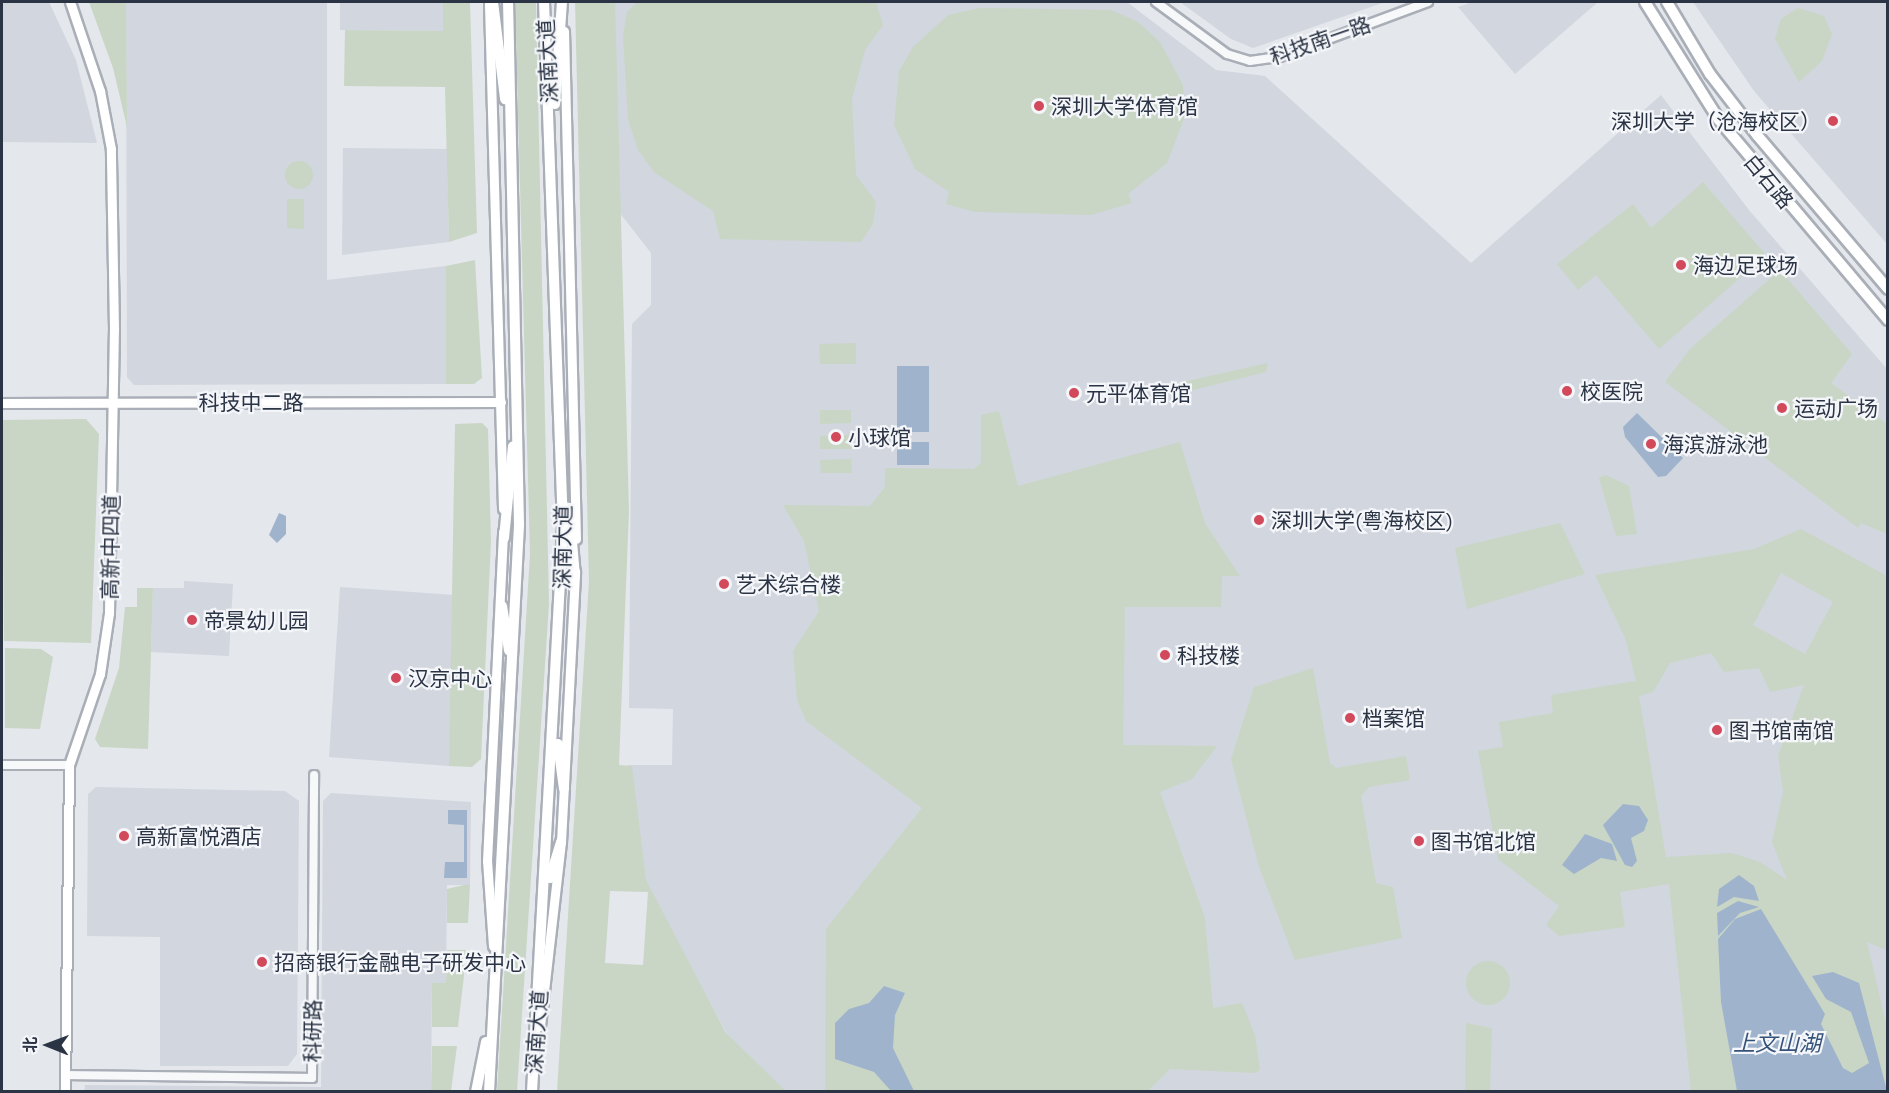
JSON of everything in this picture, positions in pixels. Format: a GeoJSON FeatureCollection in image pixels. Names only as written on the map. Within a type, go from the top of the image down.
{"type":"FeatureCollection","features":[{"type":"Feature","properties":{"kind":"main road","name":"高新中四道"},"geometry":{"type":"LineString","coordinates":[[65,1092],[69,765],[93,699],[107,631],[113,402],[111,149],[100,91],[70,2]]}},
{"type":"Feature","properties":{"kind":"main road"},"geometry":{"type":"LineString","coordinates":[[491,2],[511,152]]}},
{"type":"Feature","properties":{"kind":"main road"},"geometry":{"type":"LineString","coordinates":[[491,2],[504,538],[487,861],[496,981]]}},
{"type":"Feature","properties":{"kind":"main road","name":"深南大道"},"geometry":{"type":"LineString","coordinates":[[489,1092],[513,674],[518,392],[508,2]]}},
{"type":"Feature","properties":{"kind":"main road","name":"深南大道"},"geometry":{"type":"LineString","coordinates":[[532,1092],[555,720],[563,527],[552,150],[544,2]]}},
{"type":"Feature","properties":{"kind":"main road"},"geometry":{"type":"LineString","coordinates":[[552,150],[563,2]]}},
{"type":"Feature","properties":{"kind":"main road"},"geometry":{"type":"LineString","coordinates":[[534,1056],[561,842],[575,576],[563,2]]}},
{"type":"Feature","properties":{"kind":"main road","name":"白石路"},"geometry":{"type":"LineString","coordinates":[[1645,2],[1719,120],[1887,320]]}},
{"type":"Feature","properties":{"kind":"main road","name":"白石路"},"geometry":{"type":"LineString","coordinates":[[1667,2],[1710,74],[1757,135],[1887,289]]}},
{"type":"Feature","properties":{"kind":"main road"},"geometry":{"type":"LineString","coordinates":[[504,538],[518,392]]}},
{"type":"Feature","properties":{"kind":"main road","name":"科技中二路"},"geometry":{"type":"LineString","coordinates":[[2,403],[501,402]]}},
{"type":"Feature","properties":{"kind":"main road"},"geometry":{"type":"LineString","coordinates":[[561,404],[575,576]]}},
{"type":"Feature","properties":{"kind":"main road"},"geometry":{"type":"LineString","coordinates":[[502,606],[513,674]]}},
{"type":"Feature","properties":{"kind":"main road"},"geometry":{"type":"LineString","coordinates":[[555,720],[564,789]]}},
{"type":"Feature","properties":{"kind":"main road"},"geometry":{"type":"LineString","coordinates":[[544,896],[561,842]]}},
{"type":"Feature","properties":{"kind":"main road"},"geometry":{"type":"LineString","coordinates":[[476,1092],[494,1006]]}},
{"type":"Feature","properties":{"kind":"street","name":"科技南一路"},"geometry":{"type":"LineString","coordinates":[[1156,2],[1227,54],[1250,61],[1280,57],[1428,2]]}},
{"type":"Feature","properties":{"kind":"street"},"geometry":{"type":"LineString","coordinates":[[2,765],[69,765]]}},
{"type":"Feature","properties":{"kind":"street","name":"科研路"},"geometry":{"type":"LineString","coordinates":[[66,1075],[312,1078],[314,775]]}},
{"type":"Feature","properties":{"kind":"shaded area"},"geometry":{"type":"Polygon","coordinates":[[[2,2],[49,2],[76,60],[97,143],[2,142],[2,2]]]}},
{"type":"Feature","properties":{"kind":"shaded area"},"geometry":{"type":"Polygon","coordinates":[[[126,2],[327,2],[327,280],[446,266],[446,384],[134,385],[127,377],[126,2]]]}},
{"type":"Feature","properties":{"kind":"shaded area"},"geometry":{"type":"Polygon","coordinates":[[[340,2],[443,2],[444,31],[340,30],[340,2]]]}},
{"type":"Feature","properties":{"kind":"shaded area","name":"深圳大学(粤海校区)"},"geometry":{"type":"Polygon","coordinates":[[[607,2],[1127,2],[1216,70],[1265,76],[1471,263],[1661,95],[1749,210],[1887,369],[1887,1091],[779,1092],[741,1060],[648,888],[628,835],[628,765],[672,765],[673,709],[629,708],[632,324],[651,305],[651,253],[619,212],[607,2]]]}},
{"type":"Feature","properties":{"kind":"shaded area"},"geometry":{"type":"Polygon","coordinates":[[[1180,2],[1385,2],[1253,48],[1231,39],[1180,2]]]}},
{"type":"Feature","properties":{"kind":"shaded area"},"geometry":{"type":"Polygon","coordinates":[[[1473,2],[1598,2],[1515,74],[1458,7],[1473,2]]]}},
{"type":"Feature","properties":{"kind":"shaded area","name":"深圳大学（沧海校区）"},"geometry":{"type":"Polygon","coordinates":[[[1693,2],[1887,2],[1887,244],[1754,91],[1693,2]]]}},
{"type":"Feature","properties":{"kind":"shaded area"},"geometry":{"type":"Polygon","coordinates":[[[343,148],[447,149],[449,242],[342,255],[343,148]]]}},
{"type":"Feature","properties":{"kind":"shaded area","name":"帝景幼儿园"},"geometry":{"type":"Polygon","coordinates":[[[184,581],[233,584],[229,656],[151,652],[153,588],[184,588],[184,581]]]}},
{"type":"Feature","properties":{"kind":"shaded area","name":"汉京中心"},"geometry":{"type":"Polygon","coordinates":[[[340,587],[455,595],[449,766],[329,757],[340,587]]]}},
{"type":"Feature","properties":{"kind":"shaded area"},"geometry":{"type":"Polygon","coordinates":[[[96,787],[285,791],[299,801],[297,1054],[288,1066],[160,1066],[160,937],[87,936],[88,794],[96,787]]]}},
{"type":"Feature","properties":{"kind":"shaded area"},"geometry":{"type":"Polygon","coordinates":[[[331,793],[471,802],[470,885],[447,885],[446,983],[432,983],[431,1091],[84,1092],[85,1085],[321,1087],[323,801],[331,793]]]}},
{"type":"Feature","properties":{"kind":"green space"},"geometry":{"type":"Polygon","coordinates":[[[89,2],[126,2],[127,127],[113,68],[89,2]]]}},
{"type":"Feature","properties":{"kind":"green space"},"geometry":{"type":"Polygon","coordinates":[[[443,2],[470,2],[477,233],[449,242],[445,87],[344,86],[345,30],[443,31],[443,2]]]}},
{"type":"Feature","properties":{"kind":"green space"},"geometry":{"type":"Polygon","coordinates":[[[515,2],[536,2],[549,604],[517,1091],[497,1092],[530,554],[515,2]]]}},
{"type":"Feature","properties":{"kind":"green space"},"geometry":{"type":"Polygon","coordinates":[[[575,2],[615,2],[629,510],[619,765],[632,766],[646,880],[726,1033],[786,1091],[557,1091],[589,581],[575,2]],[[610,891],[605,963],[643,965],[648,892],[610,891]]]}},
{"type":"Feature","properties":{"kind":"green space"},"geometry":{"type":"Polygon","coordinates":[[[637,2],[876,2],[883,25],[865,50],[852,99],[856,175],[876,202],[873,224],[861,242],[720,239],[713,211],[655,173],[638,150],[628,119],[623,36],[627,12],[637,2]]]}},
{"type":"Feature","properties":{"kind":"green space","name":"深圳大学体育馆"},"geometry":{"type":"Polygon","coordinates":[[[980,8],[1111,10],[1138,22],[1160,42],[1183,85],[1185,116],[1167,163],[1128,194],[1132,203],[1091,215],[975,212],[946,204],[949,192],[915,169],[894,125],[899,71],[913,47],[948,15],[980,8]]]}},
{"type":"Feature","properties":{"kind":"green space"},"geometry":{"type":"Polygon","coordinates":[[[1798,8],[1824,16],[1832,34],[1822,61],[1799,82],[1775,39],[1781,19],[1798,8]]]}},
{"type":"Feature","properties":{"kind":"green space"},"geometry":{"type":"Polygon","coordinates":[[[299,161],[309,165],[313,175],[309,185],[299,189],[289,185],[285,175],[289,165],[299,161]]]}},
{"type":"Feature","properties":{"kind":"green space","name":"海边足球场"},"geometry":{"type":"Polygon","coordinates":[[[1703,182],[1766,255],[1659,349],[1596,275],[1578,290],[1557,264],[1633,204],[1651,228],[1703,182]]]}},
{"type":"Feature","properties":{"kind":"green space"},"geometry":{"type":"Polygon","coordinates":[[[287,199],[304,199],[304,229],[287,228],[287,199]]]}},
{"type":"Feature","properties":{"kind":"green space"},"geometry":{"type":"Polygon","coordinates":[[[475,260],[482,378],[474,384],[446,384],[446,266],[475,260]]]}},
{"type":"Feature","properties":{"kind":"green space","name":"运动广场"},"geometry":{"type":"Polygon","coordinates":[[[1780,270],[1852,354],[1831,383],[1887,424],[1887,534],[1861,523],[1858,528],[1665,382],[1690,349],[1780,270]]]}},
{"type":"Feature","properties":{"kind":"green space"},"geometry":{"type":"Polygon","coordinates":[[[856,343],[856,364],[820,364],[819,344],[856,343]]]}},
{"type":"Feature","properties":{"kind":"green space"},"geometry":{"type":"Polygon","coordinates":[[[1268,363],[1266,372],[1177,394],[1174,384],[1268,363]]]}},
{"type":"Feature","properties":{"kind":"green space"},"geometry":{"type":"Polygon","coordinates":[[[820,410],[851,410],[851,423],[820,424],[820,410]]]}},
{"type":"Feature","properties":{"kind":"green space"},"geometry":{"type":"Polygon","coordinates":[[[999,411],[1018,486],[1180,442],[1205,523],[1240,576],[1222,576],[1221,607],[1125,607],[1123,745],[1217,746],[1192,779],[1160,792],[1205,918],[1213,1008],[1242,1003],[1255,1035],[1260,1070],[1255,1073],[1170,1069],[1148,1091],[825,1091],[826,929],[922,808],[806,721],[797,700],[793,651],[819,611],[804,541],[783,505],[870,506],[885,487],[885,468],[974,469],[981,463],[981,415],[999,411]]]}},
{"type":"Feature","properties":{"kind":"green space"},"geometry":{"type":"Polygon","coordinates":[[[86,419],[99,434],[91,643],[4,641],[2,420],[86,419]]]}},
{"type":"Feature","properties":{"kind":"green space"},"geometry":{"type":"Polygon","coordinates":[[[482,423],[488,429],[491,541],[481,759],[472,767],[449,766],[455,424],[482,423]]]}},
{"type":"Feature","properties":{"kind":"green space"},"geometry":{"type":"Polygon","coordinates":[[[851,435],[851,449],[820,449],[820,436],[851,435]]]}},
{"type":"Feature","properties":{"kind":"green space"},"geometry":{"type":"Polygon","coordinates":[[[851,459],[852,473],[821,473],[820,460],[851,459]]]}},
{"type":"Feature","properties":{"kind":"green space"},"geometry":{"type":"Polygon","coordinates":[[[1606,475],[1629,486],[1637,534],[1616,536],[1599,478],[1606,475]]]}},
{"type":"Feature","properties":{"kind":"green space"},"geometry":{"type":"Polygon","coordinates":[[[1560,523],[1585,574],[1467,609],[1455,548],[1560,523]]]}},
{"type":"Feature","properties":{"kind":"green space"},"geometry":{"type":"Polygon","coordinates":[[[1801,529],[1887,576],[1887,950],[1867,942],[1887,1028],[1887,1091],[1691,1091],[1669,884],[1620,892],[1625,927],[1559,936],[1546,925],[1559,906],[1498,859],[1478,751],[1503,747],[1499,722],[1553,713],[1551,695],[1636,681],[1626,640],[1595,575],[1754,549],[1801,529]],[[1781,573],[1753,625],[1805,654],[1833,602],[1781,573]],[[1711,653],[1670,663],[1653,692],[1639,696],[1666,857],[1732,853],[1760,862],[1787,880],[1772,842],[1783,792],[1778,756],[1804,685],[1770,692],[1759,668],[1724,672],[1711,653]]]}},
{"type":"Feature","properties":{"kind":"green space"},"geometry":{"type":"Polygon","coordinates":[[[137,588],[153,588],[148,749],[100,747],[95,739],[119,668],[125,607],[137,607],[137,588]]]}},
{"type":"Feature","properties":{"kind":"green space"},"geometry":{"type":"Polygon","coordinates":[[[5,648],[41,649],[53,657],[40,729],[5,728],[5,648]]]}},
{"type":"Feature","properties":{"kind":"green space"},"geometry":{"type":"Polygon","coordinates":[[[1313,668],[1330,763],[1336,768],[1406,756],[1410,780],[1369,787],[1361,796],[1376,883],[1393,887],[1402,938],[1295,960],[1259,867],[1231,759],[1254,687],[1313,668]]]}},
{"type":"Feature","properties":{"kind":"green space"},"geometry":{"type":"Polygon","coordinates":[[[470,885],[468,923],[447,923],[447,889],[470,885]]]}},
{"type":"Feature","properties":{"kind":"green space"},"geometry":{"type":"Polygon","coordinates":[[[447,950],[467,950],[458,1027],[432,1027],[432,983],[446,983],[447,950]]]}},
{"type":"Feature","properties":{"kind":"green space"},"geometry":{"type":"Polygon","coordinates":[[[1488,961],[1503,968],[1510,983],[1503,998],[1488,1005],[1473,998],[1466,983],[1473,968],[1488,961]]]}},
{"type":"Feature","properties":{"kind":"green space"},"geometry":{"type":"Polygon","coordinates":[[[1466,1023],[1492,1028],[1490,1091],[1465,1091],[1466,1023]]]}},
{"type":"Feature","properties":{"kind":"green space"},"geometry":{"type":"Polygon","coordinates":[[[432,1046],[457,1046],[451,1091],[431,1091],[432,1046]]]}},
{"type":"Feature","properties":{"kind":"water"},"geometry":{"type":"Polygon","coordinates":[[[897,366],[929,366],[929,432],[897,432],[897,366]]]}},
{"type":"Feature","properties":{"kind":"water","name":"海滨游泳池"},"geometry":{"type":"Polygon","coordinates":[[[1637,413],[1683,458],[1666,476],[1658,477],[1625,437],[1623,427],[1637,413]]]}},
{"type":"Feature","properties":{"kind":"water"},"geometry":{"type":"Polygon","coordinates":[[[897,442],[929,442],[929,465],[897,465],[897,442]]]}},
{"type":"Feature","properties":{"kind":"water"},"geometry":{"type":"Polygon","coordinates":[[[279,513],[286,516],[286,534],[277,543],[269,535],[279,513]]]}},
{"type":"Feature","properties":{"kind":"water"},"geometry":{"type":"Polygon","coordinates":[[[1623,804],[1639,806],[1648,820],[1644,831],[1631,838],[1637,861],[1632,867],[1625,865],[1603,825],[1623,804]]]}},
{"type":"Feature","properties":{"kind":"water"},"geometry":{"type":"Polygon","coordinates":[[[448,810],[467,810],[467,878],[444,878],[445,862],[464,862],[464,825],[448,824],[448,810]]]}},
{"type":"Feature","properties":{"kind":"water"},"geometry":{"type":"Polygon","coordinates":[[[1585,834],[1612,844],[1617,861],[1601,858],[1574,874],[1562,865],[1585,834]]]}},
{"type":"Feature","properties":{"kind":"water"},"geometry":{"type":"Polygon","coordinates":[[[1739,875],[1754,886],[1759,901],[1734,897],[1717,907],[1719,889],[1739,875]]]}},
{"type":"Feature","properties":{"kind":"water"},"geometry":{"type":"Polygon","coordinates":[[[1738,901],[1759,907],[1740,913],[1718,936],[1717,913],[1738,901]]]}},
{"type":"Feature","properties":{"kind":"water","name":"上文山湖"},"geometry":{"type":"Polygon","coordinates":[[[1761,909],[1825,1014],[1821,1024],[1843,1068],[1852,1073],[1869,1063],[1851,1012],[1826,999],[1812,976],[1833,972],[1859,983],[1887,1091],[1737,1091],[1721,1002],[1718,939],[1735,919],[1761,909]]]}},
{"type":"Feature","properties":{"kind":"water"},"geometry":{"type":"Polygon","coordinates":[[[884,986],[905,993],[895,1015],[893,1048],[914,1091],[891,1091],[874,1072],[835,1059],[835,1023],[849,1009],[869,1003],[884,986]]]}},
{"type":"Feature","properties":{"kind":"place","name":"深圳大学体育馆"},"geometry":{"type":"Point","coordinates":[1039,106]}},
{"type":"Feature","properties":{"kind":"place","name":"深圳大学（沧海校区）"},"geometry":{"type":"Point","coordinates":[1833,121]}},
{"type":"Feature","properties":{"kind":"place","name":"海边足球场"},"geometry":{"type":"Point","coordinates":[1681,265]}},
{"type":"Feature","properties":{"kind":"place","name":"校医院"},"geometry":{"type":"Point","coordinates":[1567,391]}},
{"type":"Feature","properties":{"kind":"place","name":"元平体育馆"},"geometry":{"type":"Point","coordinates":[1074,393]}},
{"type":"Feature","properties":{"kind":"place","name":"运动广场"},"geometry":{"type":"Point","coordinates":[1782,408]}},
{"type":"Feature","properties":{"kind":"place","name":"小球馆"},"geometry":{"type":"Point","coordinates":[836,437]}},
{"type":"Feature","properties":{"kind":"place","name":"海滨游泳池"},"geometry":{"type":"Point","coordinates":[1651,444]}},
{"type":"Feature","properties":{"kind":"place","name":"深圳大学(粤海校区)"},"geometry":{"type":"Point","coordinates":[1259,520]}},
{"type":"Feature","properties":{"kind":"place","name":"艺术综合楼"},"geometry":{"type":"Point","coordinates":[724,584]}},
{"type":"Feature","properties":{"kind":"place","name":"帝景幼儿园"},"geometry":{"type":"Point","coordinates":[192,620]}},
{"type":"Feature","properties":{"kind":"place","name":"科技楼"},"geometry":{"type":"Point","coordinates":[1165,655]}},
{"type":"Feature","properties":{"kind":"place","name":"汉京中心"},"geometry":{"type":"Point","coordinates":[396,678]}},
{"type":"Feature","properties":{"kind":"place","name":"档案馆"},"geometry":{"type":"Point","coordinates":[1350,718]}},
{"type":"Feature","properties":{"kind":"place","name":"图书馆南馆"},"geometry":{"type":"Point","coordinates":[1717,730]}},
{"type":"Feature","properties":{"kind":"place","name":"高新富悦酒店"},"geometry":{"type":"Point","coordinates":[124,836]}},
{"type":"Feature","properties":{"kind":"place","name":"图书馆北馆"},"geometry":{"type":"Point","coordinates":[1419,841]}},
{"type":"Feature","properties":{"kind":"place","name":"招商银行金融电子研发中心"},"geometry":{"type":"Point","coordinates":[262,962]}}]}
